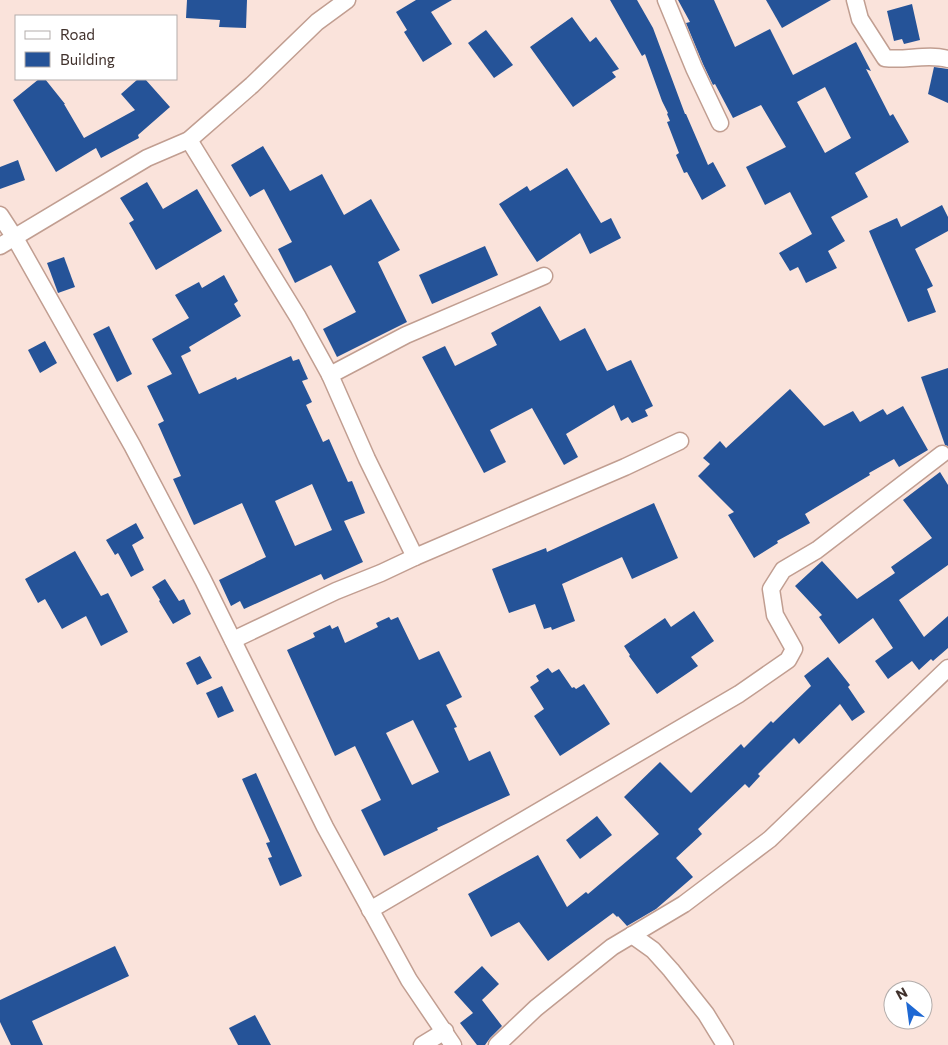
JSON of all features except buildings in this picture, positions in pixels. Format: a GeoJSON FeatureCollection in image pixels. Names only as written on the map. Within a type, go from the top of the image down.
{"type":"FeatureCollection","features":[{"type":"Feature","properties":{"kind":"street"},"geometry":{"type":"LineString","coordinates":[[0,246],[147,158],[189,140],[252,86],[317,22],[347,0]]}},
{"type":"Feature","properties":{"kind":"street"},"geometry":{"type":"LineString","coordinates":[[666,0],[694,68],[720,123]]}},
{"type":"Feature","properties":{"kind":"street"},"geometry":{"type":"LineString","coordinates":[[855,0],[860,19],[885,58],[918,57],[948,59]]}},
{"type":"Feature","properties":{"kind":"street"},"geometry":{"type":"LineString","coordinates":[[189,140],[298,316],[330,375],[367,459],[414,557]]}},
{"type":"Feature","properties":{"kind":"street"},"geometry":{"type":"LineString","coordinates":[[0,215],[15,238],[132,445],[233,640],[325,827],[370,910],[409,980],[449,1038],[422,1045]]}},
{"type":"Feature","properties":{"kind":"street"},"geometry":{"type":"LineString","coordinates":[[330,375],[406,335],[544,276]]}},
{"type":"Feature","properties":{"kind":"street"},"geometry":{"type":"LineString","coordinates":[[233,640],[336,591],[625,467],[680,441]]}},
{"type":"Feature","properties":{"kind":"street"},"geometry":{"type":"LineString","coordinates":[[370,910],[669,736],[739,694],[788,660],[794,649],[775,616],[771,589],[783,570],[817,550],[942,454]]}},
{"type":"Feature","properties":{"kind":"street"},"geometry":{"type":"LineString","coordinates":[[497,1045],[536,1008],[612,947],[684,904],[770,840],[948,668]]}},
{"type":"Feature","properties":{"kind":"street"},"geometry":{"type":"LineString","coordinates":[[632,935],[652,950],[671,970],[706,1014],[725,1045]]}}]}
